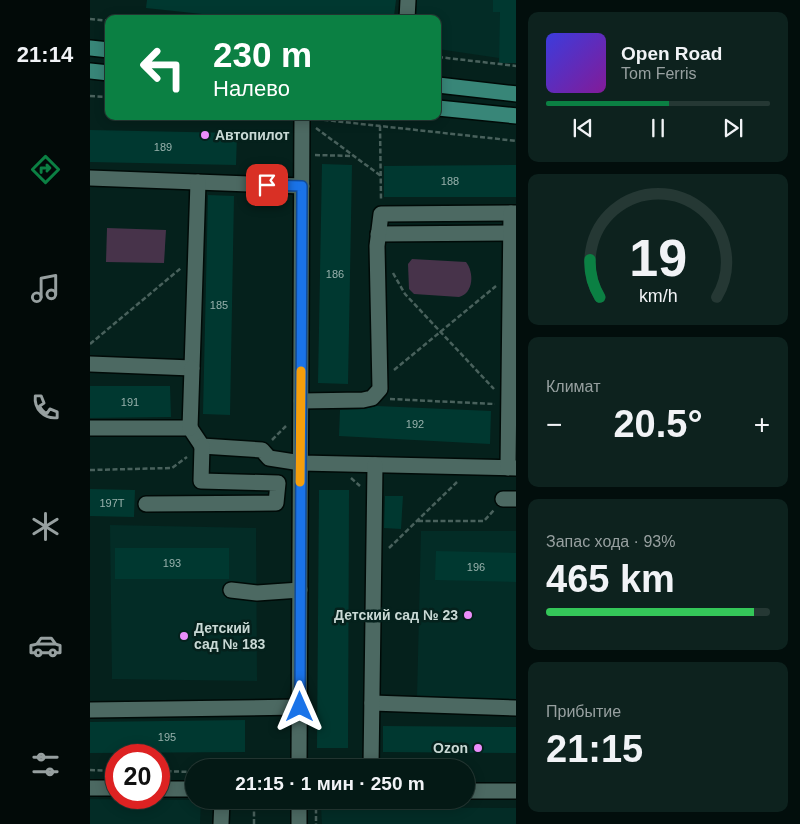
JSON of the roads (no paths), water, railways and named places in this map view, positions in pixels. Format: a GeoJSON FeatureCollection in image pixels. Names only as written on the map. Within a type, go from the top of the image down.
{"type":"FeatureCollection","features":[{"type":"Feature","properties":{"kind":"main road"},"geometry":{"type":"LineString","coordinates":[[90,48],[105,50]]}},
{"type":"Feature","properties":{"kind":"main road"},"geometry":{"type":"LineString","coordinates":[[90,71],[105,73]]}},
{"type":"Feature","properties":{"kind":"main road"},"geometry":{"type":"LineString","coordinates":[[441,85],[516,94]]}},
{"type":"Feature","properties":{"kind":"main road"},"geometry":{"type":"LineString","coordinates":[[441,108],[516,116]]}},
{"type":"Feature","properties":{"kind":"street"},"geometry":{"type":"LineString","coordinates":[[407,15],[408,0]]}},
{"type":"Feature","properties":{"kind":"street"},"geometry":{"type":"LineString","coordinates":[[299,759],[302,120]]}},
{"type":"Feature","properties":{"kind":"street"},"geometry":{"type":"LineString","coordinates":[[90,178],[302,186]]}},
{"type":"Feature","properties":{"kind":"street"},"geometry":{"type":"LineString","coordinates":[[194,504],[201,481],[202,446],[190,428],[198,182]]}},
{"type":"Feature","properties":{"kind":"street"},"geometry":{"type":"LineString","coordinates":[[202,446],[262,450],[268,458],[300,463],[512,468],[509,405],[510,233],[514,213],[382,214],[376,246],[380,389],[372,398],[301,406]]}},
{"type":"Feature","properties":{"kind":"street"},"geometry":{"type":"LineString","coordinates":[[378,234],[510,233]]}},
{"type":"Feature","properties":{"kind":"street"},"geometry":{"type":"LineString","coordinates":[[90,364],[192,368]]}},
{"type":"Feature","properties":{"kind":"street"},"geometry":{"type":"LineString","coordinates":[[90,428],[190,428]]}},
{"type":"Feature","properties":{"kind":"street"},"geometry":{"type":"LineString","coordinates":[[371,759],[375,465]]}},
{"type":"Feature","properties":{"kind":"street"},"geometry":{"type":"LineString","coordinates":[[146,504],[276,503],[278,483],[201,481]]}},
{"type":"Feature","properties":{"kind":"street"},"geometry":{"type":"LineString","coordinates":[[231,590],[257,593],[300,590]]}},
{"type":"Feature","properties":{"kind":"street"},"geometry":{"type":"LineString","coordinates":[[372,704],[516,708]]}},
{"type":"Feature","properties":{"kind":"street"},"geometry":{"type":"LineString","coordinates":[[90,710],[300,707]]}},
{"type":"Feature","properties":{"kind":"street"},"geometry":{"type":"LineString","coordinates":[[90,788],[105,791]]}},
{"type":"Feature","properties":{"kind":"street"},"geometry":{"type":"LineString","coordinates":[[170,792],[185,790]]}},
{"type":"Feature","properties":{"kind":"street"},"geometry":{"type":"LineString","coordinates":[[475,796],[516,791]]}},
{"type":"Feature","properties":{"kind":"street"},"geometry":{"type":"LineString","coordinates":[[220,824],[221,809]]}},
{"type":"Feature","properties":{"kind":"street"},"geometry":{"type":"LineString","coordinates":[[299,809],[299,824]]}},
{"type":"Feature","properties":{"kind":"place","name":"Автопилот"},"geometry":{"type":"Point","coordinates":[205,135]}},
{"type":"Feature","properties":{"kind":"place","name":"Детский сад № 23"},"geometry":{"type":"Point","coordinates":[468,615]}},
{"type":"Feature","properties":{"kind":"place","name":"Детский сад № 183"},"geometry":{"type":"Point","coordinates":[184,636]}},
{"type":"Feature","properties":{"kind":"place","name":"Ozon"},"geometry":{"type":"Point","coordinates":[478,748]}}]}
